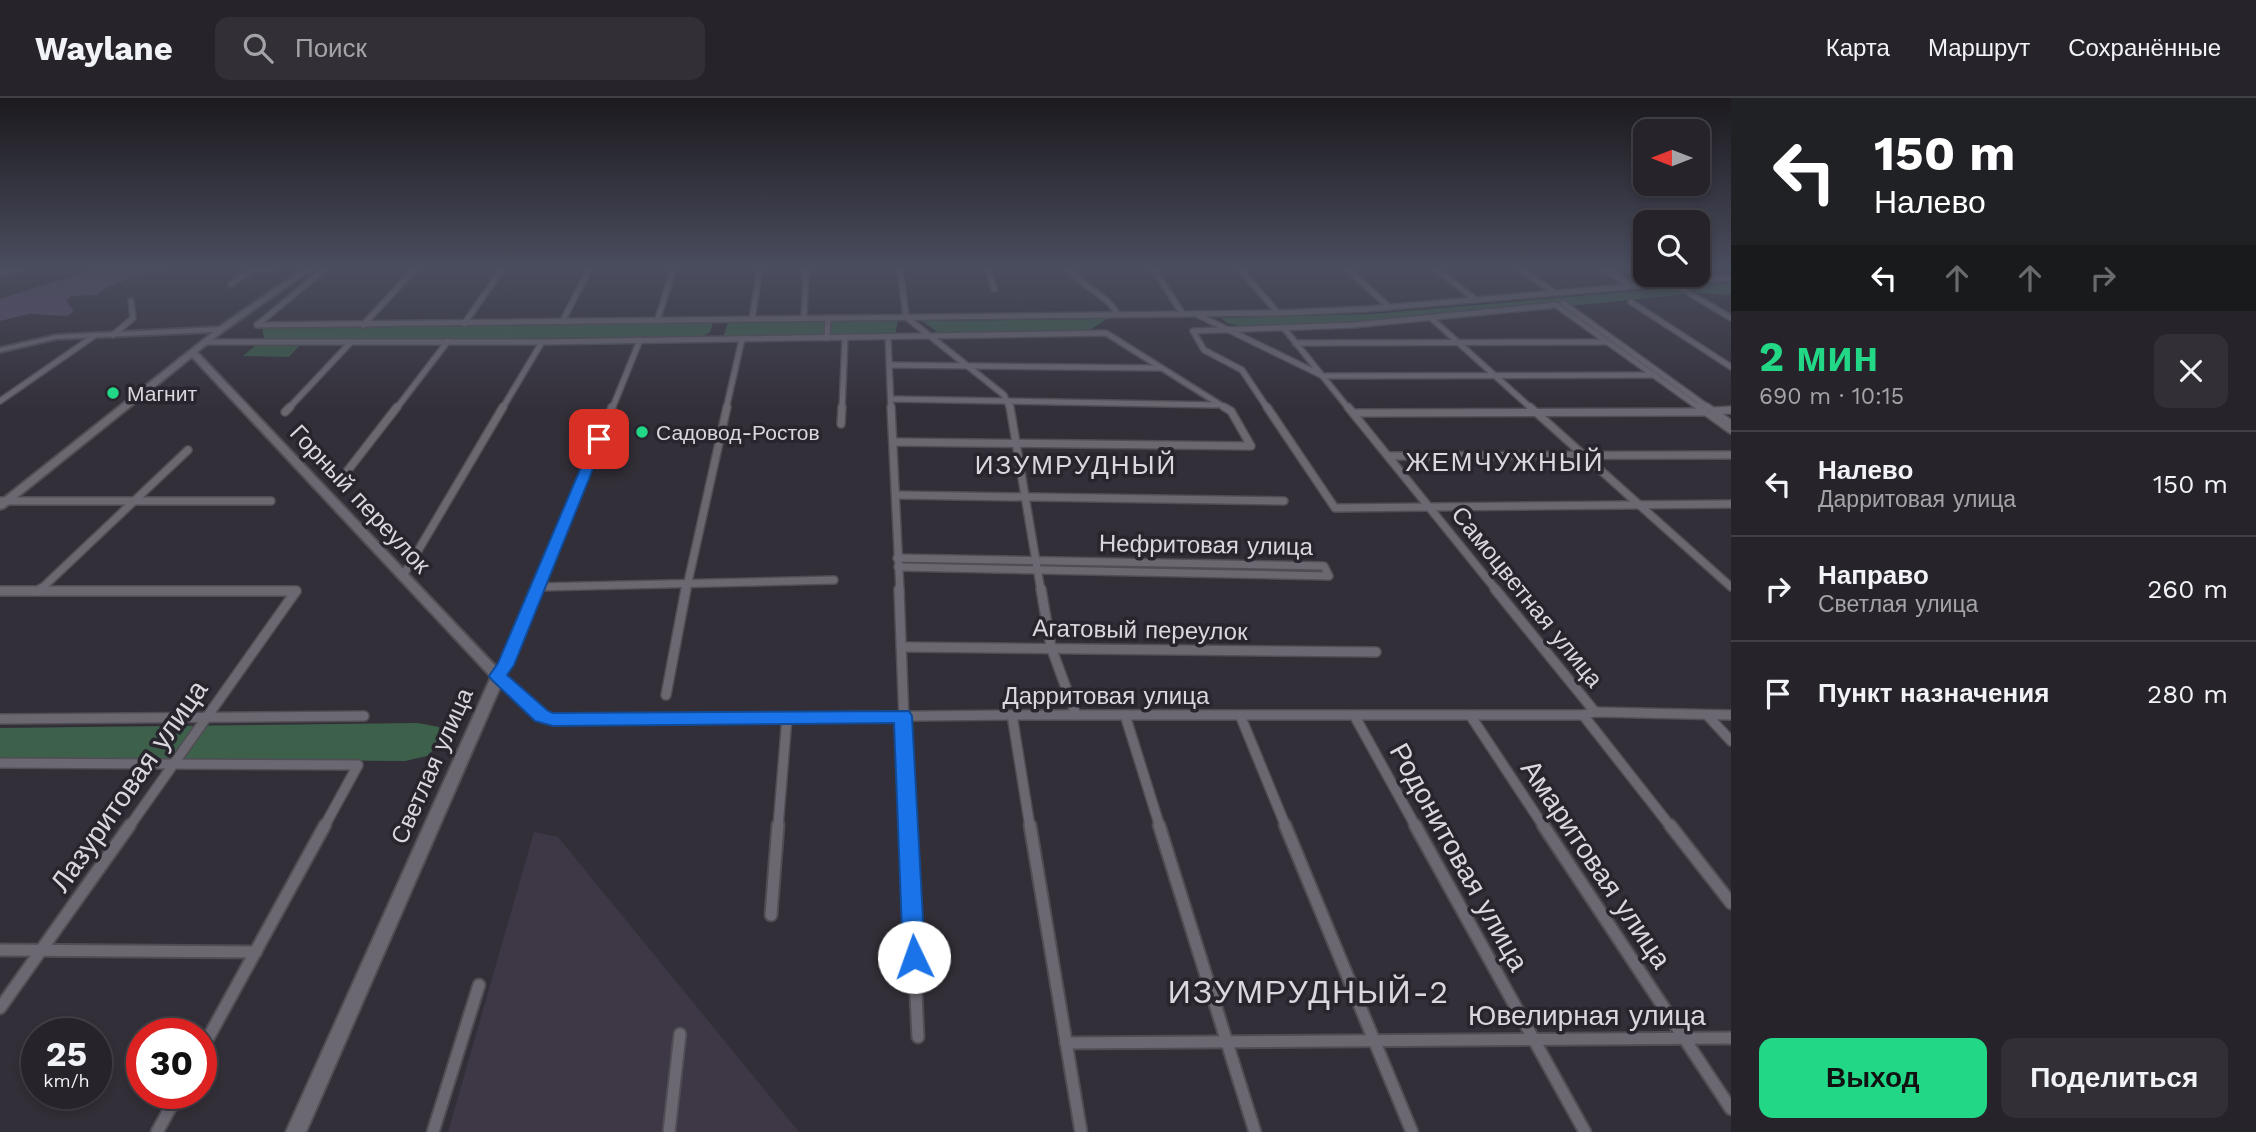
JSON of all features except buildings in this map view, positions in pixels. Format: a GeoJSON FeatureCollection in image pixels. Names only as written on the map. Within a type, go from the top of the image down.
{"type":"FeatureCollection","features":[{"type":"Feature","properties":{"kind":"street"},"geometry":{"type":"LineString","coordinates":[[113,335],[133,316]]}},
{"type":"Feature","properties":{"kind":"street"},"geometry":{"type":"LineString","coordinates":[[2,503],[239,316]]}},
{"type":"Feature","properties":{"kind":"street"},"geometry":{"type":"LineString","coordinates":[[268,316],[257,325],[945,316]]}},
{"type":"Feature","properties":{"kind":"street"},"geometry":{"type":"LineString","coordinates":[[363,325],[371,316]]}},
{"type":"Feature","properties":{"kind":"street"},"geometry":{"type":"LineString","coordinates":[[464,324],[469,316]]}},
{"type":"Feature","properties":{"kind":"street"},"geometry":{"type":"LineString","coordinates":[[562,322],[565,316]]}},
{"type":"Feature","properties":{"kind":"street"},"geometry":{"type":"LineString","coordinates":[[657,321],[659,316]]}},
{"type":"Feature","properties":{"kind":"street","name":"Самоцветная улица"},"geometry":{"type":"LineString","coordinates":[[1202,316],[1323,376]]}},
{"type":"Feature","properties":{"kind":"street"},"geometry":{"type":"LineString","coordinates":[[1449,316],[1193,331],[1204,350],[1242,370],[1335,508],[1731,504]]}},
{"type":"Feature","properties":{"kind":"street"},"geometry":{"type":"LineString","coordinates":[[1572,316],[1731,430]]}},
{"type":"Feature","properties":{"kind":"street"},"geometry":{"type":"LineString","coordinates":[[1581,316],[1731,424]]}},
{"type":"Feature","properties":{"kind":"street"},"geometry":{"type":"LineString","coordinates":[[1652,316],[1731,367]]}},
{"type":"Feature","properties":{"kind":"street"},"geometry":{"type":"LineString","coordinates":[[906,317],[1009,402],[1051,647],[1076,715]]}},
{"type":"Feature","properties":{"kind":"street"},"geometry":{"type":"LineString","coordinates":[[827,338],[828,318]]}},
{"type":"Feature","properties":{"kind":"street"},"geometry":{"type":"LineString","coordinates":[[1432,318],[1731,587]]}},
{"type":"Feature","properties":{"kind":"street","name":"Самоцветная улица"},"geometry":{"type":"LineString","coordinates":[[1283,327],[1595,712]]}},
{"type":"Feature","properties":{"kind":"street"},"geometry":{"type":"LineString","coordinates":[[0,350],[33,341],[220,329]]}},
{"type":"Feature","properties":{"kind":"street"},"geometry":{"type":"LineString","coordinates":[[204,342],[542,342],[1106,333],[1231,411],[1251,446],[893,442]]}},
{"type":"Feature","properties":{"kind":"street"},"geometry":{"type":"LineString","coordinates":[[0,401],[94,336]]}},
{"type":"Feature","properties":{"kind":"street"},"geometry":{"type":"LineString","coordinates":[[888,337],[904,647],[903,716],[918,1037]]}},
{"type":"Feature","properties":{"kind":"street"},"geometry":{"type":"LineString","coordinates":[[841,424],[845,338]]}},
{"type":"Feature","properties":{"kind":"street"},"geometry":{"type":"LineString","coordinates":[[666,695],[742,339]]}},
{"type":"Feature","properties":{"kind":"street","name":"Светлая улица"},"geometry":{"type":"LineString","coordinates":[[296,1132],[498,676],[506,665],[640,340]]}},
{"type":"Feature","properties":{"kind":"street"},"geometry":{"type":"LineString","coordinates":[[345,474],[448,341]]}},
{"type":"Feature","properties":{"kind":"street"},"geometry":{"type":"LineString","coordinates":[[285,412],[351,342]]}},
{"type":"Feature","properties":{"kind":"street"},"geometry":{"type":"LineString","coordinates":[[403,576],[542,342]]}},
{"type":"Feature","properties":{"kind":"street"},"geometry":{"type":"LineString","coordinates":[[1295,342],[1608,342]]}},
{"type":"Feature","properties":{"kind":"street","name":"Горный переулок"},"geometry":{"type":"LineString","coordinates":[[192,352],[498,676]]}},
{"type":"Feature","properties":{"kind":"street"},"geometry":{"type":"LineString","coordinates":[[891,365],[1162,368]]}},
{"type":"Feature","properties":{"kind":"street"},"geometry":{"type":"LineString","coordinates":[[1323,376],[1654,375]]}},
{"type":"Feature","properties":{"kind":"street"},"geometry":{"type":"LineString","coordinates":[[892,399],[1221,405]]}},
{"type":"Feature","properties":{"kind":"street"},"geometry":{"type":"LineString","coordinates":[[1713,411],[1731,410]]}},
{"type":"Feature","properties":{"kind":"street"},"geometry":{"type":"LineString","coordinates":[[1353,413],[1704,412]]}},
{"type":"Feature","properties":{"kind":"street"},"geometry":{"type":"LineString","coordinates":[[0,591],[39,591],[188,450]]}},
{"type":"Feature","properties":{"kind":"street"},"geometry":{"type":"LineString","coordinates":[[1389,456],[1731,455]]}},
{"type":"Feature","properties":{"kind":"street"},"geometry":{"type":"LineString","coordinates":[[897,495],[1284,501]]}},
{"type":"Feature","properties":{"kind":"street"},"geometry":{"type":"LineString","coordinates":[[2,503],[271,501]]}},
{"type":"Feature","properties":{"kind":"street","name":"Нефритовая улица"},"geometry":{"type":"LineString","coordinates":[[898,562],[1329,576],[1324,566],[1035,565]]}},
{"type":"Feature","properties":{"kind":"street"},"geometry":{"type":"LineString","coordinates":[[538,587],[834,580]]}},
{"type":"Feature","properties":{"kind":"street","name":"Лазуритовая улица"},"geometry":{"type":"LineString","coordinates":[[0,1008],[296,591],[39,591]]}},
{"type":"Feature","properties":{"kind":"street","name":"Агатовый переулок"},"geometry":{"type":"LineString","coordinates":[[904,647],[1376,652]]}},
{"type":"Feature","properties":{"kind":"street","name":"Дарритовая улица"},"geometry":{"type":"LineString","coordinates":[[498,676],[542,716],[553,720],[1012,715],[1583,715],[1595,712],[1731,715]]}},
{"type":"Feature","properties":{"kind":"street"},"geometry":{"type":"LineString","coordinates":[[1012,715],[1080,1132]]}},
{"type":"Feature","properties":{"kind":"street"},"geometry":{"type":"LineString","coordinates":[[1125,715],[1255,1132]]}},
{"type":"Feature","properties":{"kind":"street"},"geometry":{"type":"LineString","coordinates":[[1240,715],[1412,1132]]}},
{"type":"Feature","properties":{"kind":"street","name":"Родонитовая улица"},"geometry":{"type":"LineString","coordinates":[[1354,715],[1585,1132]]}},
{"type":"Feature","properties":{"kind":"street","name":"Амаритовая улица"},"geometry":{"type":"LineString","coordinates":[[1469,715],[1731,1109]]}},
{"type":"Feature","properties":{"kind":"street"},"geometry":{"type":"LineString","coordinates":[[1583,715],[1731,903]]}},
{"type":"Feature","properties":{"kind":"street"},"geometry":{"type":"LineString","coordinates":[[1707,715],[1731,741]]}},
{"type":"Feature","properties":{"kind":"street"},"geometry":{"type":"LineString","coordinates":[[0,719],[364,716]]}},
{"type":"Feature","properties":{"kind":"street"},"geometry":{"type":"LineString","coordinates":[[771,915],[787,717]]}},
{"type":"Feature","properties":{"kind":"street"},"geometry":{"type":"LineString","coordinates":[[0,763],[358,765],[217,1022]]}},
{"type":"Feature","properties":{"kind":"street"},"geometry":{"type":"LineString","coordinates":[[0,950],[256,952]]}},
{"type":"Feature","properties":{"kind":"street"},"geometry":{"type":"LineString","coordinates":[[433,1132],[479,985]]}},
{"type":"Feature","properties":{"kind":"street"},"geometry":{"type":"LineString","coordinates":[[668,1132],[680,1034]]}},
{"type":"Feature","properties":{"kind":"street","name":"Ювелирная улица"},"geometry":{"type":"LineString","coordinates":[[1066,1043],[1731,1038]]}},
{"type":"Feature","properties":{"kind":"street"},"geometry":{"type":"LineString","coordinates":[[157,1132],[170,1109]]}},
{"type":"Feature","properties":{"kind":"shaded area"},"geometry":{"type":"Polygon","coordinates":[[[0,316],[20,316],[0,321],[0,316]]]}},
{"type":"Feature","properties":{"kind":"shaded area"},"geometry":{"type":"Polygon","coordinates":[[[534,832],[558,837],[799,1132],[448,1132],[534,832]]]}},
{"type":"Feature","properties":{"kind":"green space"},"geometry":{"type":"Polygon","coordinates":[[[1417,316],[1344,323],[1239,326],[1227,323],[1221,318],[1417,316]]]}},
{"type":"Feature","properties":{"kind":"green space"},"geometry":{"type":"Polygon","coordinates":[[[1107,319],[1088,331],[940,334],[922,321],[1107,319]]]}},
{"type":"Feature","properties":{"kind":"green space"},"geometry":{"type":"Polygon","coordinates":[[[898,321],[895,335],[723,337],[728,323],[898,321]]]}},
{"type":"Feature","properties":{"kind":"green space"},"geometry":{"type":"Polygon","coordinates":[[[713,323],[710,332],[702,337],[264,339],[262,327],[713,323]]]}},
{"type":"Feature","properties":{"kind":"green space"},"geometry":{"type":"Polygon","coordinates":[[[256,345],[300,345],[289,357],[243,356],[256,345]]]}},
{"type":"Feature","properties":{"kind":"green space"},"geometry":{"type":"Polygon","coordinates":[[[418,723],[439,727],[441,742],[427,756],[405,761],[0,758],[0,728],[418,723]]]}},
{"type":"Feature","properties":{"kind":"place","name":"Магнит"},"geometry":{"type":"Point","coordinates":[113,393]}},
{"type":"Feature","properties":{"kind":"place","name":"Садовод-Ростов"},"geometry":{"type":"Point","coordinates":[642,432]}},
{"type":"Feature","properties":{"kind":"district","name":"ЖЕМЧУЖНЫЙ"},"geometry":{"type":"Point","coordinates":[1505,462]}},
{"type":"Feature","properties":{"kind":"district","name":"ИЗУМРУДНЫЙ"},"geometry":{"type":"Point","coordinates":[1076,465]}},
{"type":"Feature","properties":{"kind":"district","name":"ИЗУМРУДНЫЙ-2"},"geometry":{"type":"Point","coordinates":[1309,992]}},
{"type":"Feature","properties":{"kind":"route"},"geometry":{"type":"LineString","coordinates":[[599,439],[506,665],[498,676],[542,716],[553,720],[903,716],[914,957]]}}]}
